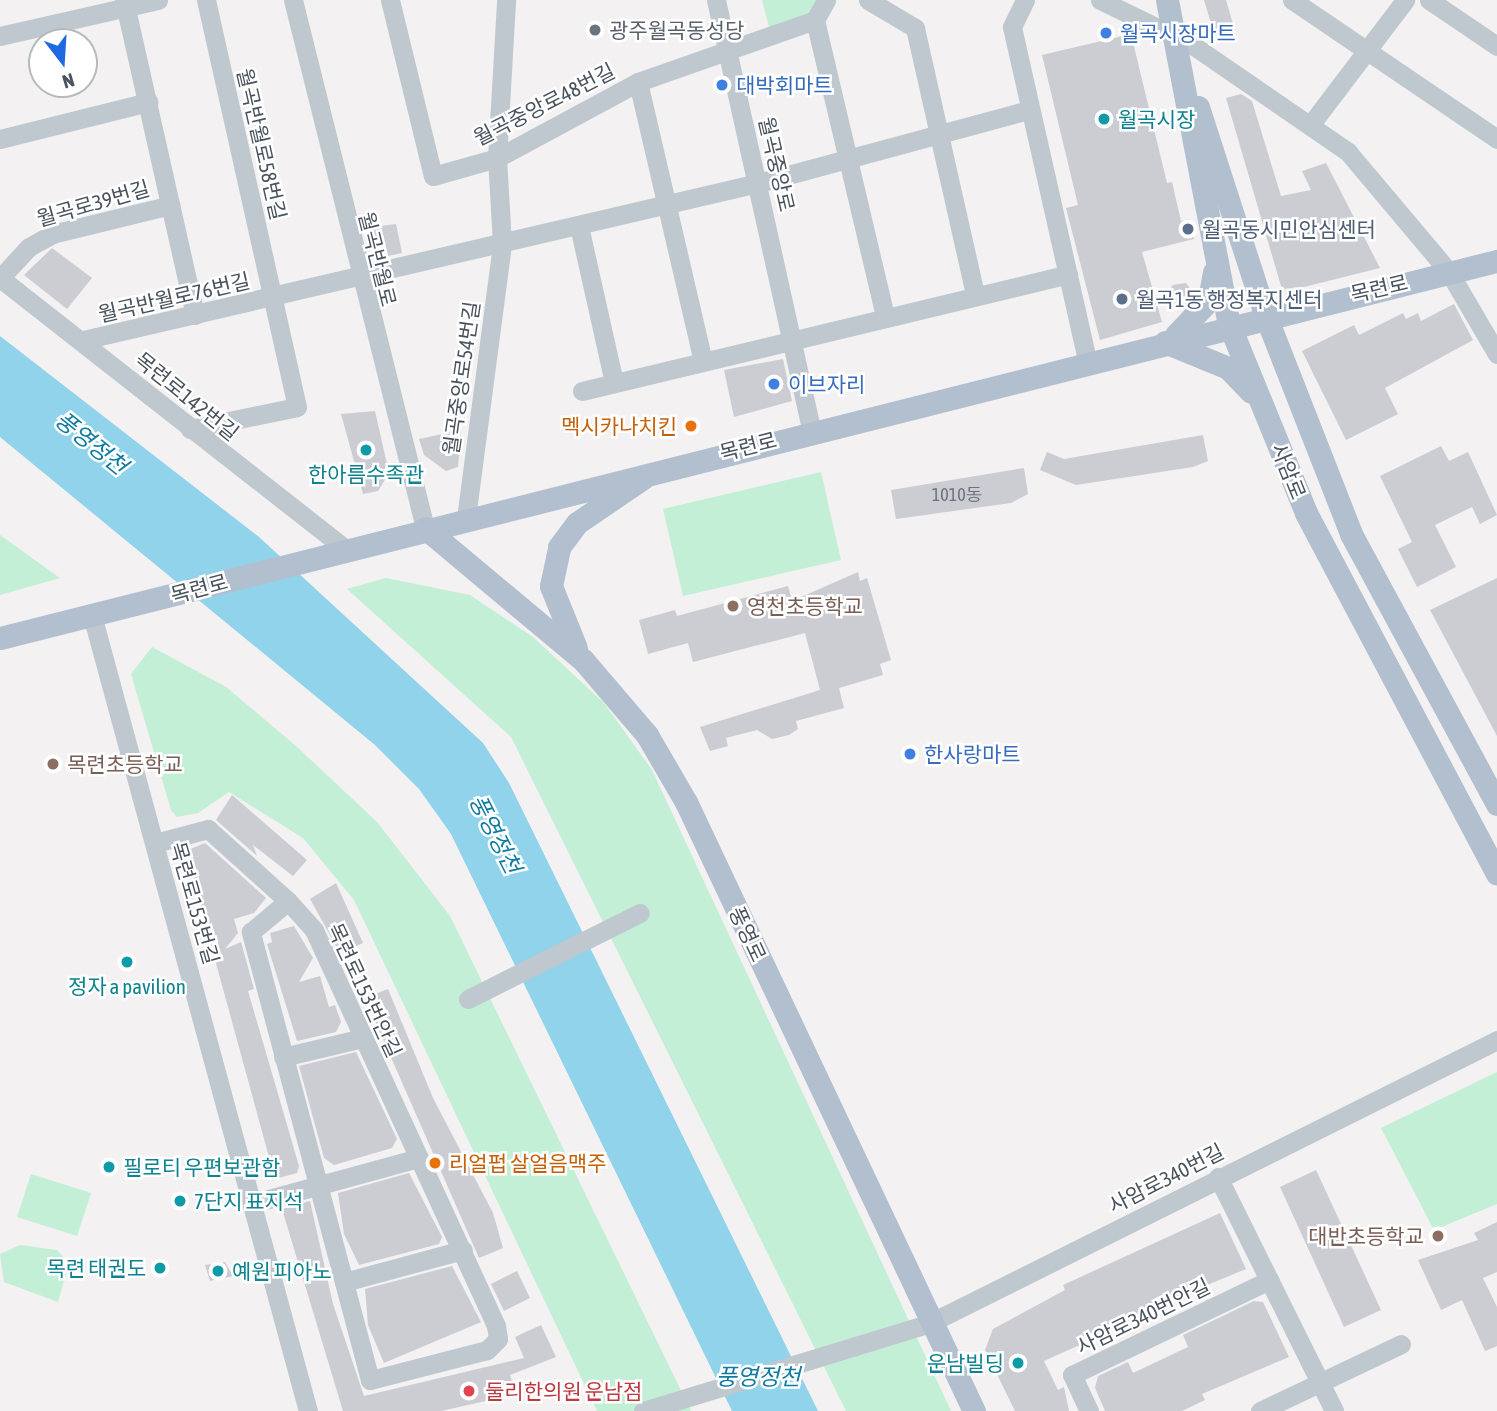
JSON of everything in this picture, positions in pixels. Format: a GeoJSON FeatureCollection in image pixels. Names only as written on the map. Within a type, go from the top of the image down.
{"type":"FeatureCollection","features":[{"type":"Feature","properties":{"kind":"main road","name":"사암로"},"geometry":{"type":"LineString","coordinates":[[1167,0],[1229,324],[1306,513],[1497,874]]}},
{"type":"Feature","properties":{"kind":"main road","name":"사암로"},"geometry":{"type":"LineString","coordinates":[[1174,34],[1265,314],[1351,534],[1497,804]]}},
{"type":"Feature","properties":{"kind":"main road","name":"목련로"},"geometry":{"type":"LineString","coordinates":[[0,638],[661,467],[1088,363],[1265,314],[1497,261]]}},
{"type":"Feature","properties":{"kind":"main road"},"geometry":{"type":"LineString","coordinates":[[1165,342],[1192,325],[1209,300],[1216,264]]}},
{"type":"Feature","properties":{"kind":"main road"},"geometry":{"type":"LineString","coordinates":[[1165,342],[1228,368],[1262,406]]}},
{"type":"Feature","properties":{"kind":"main road"},"geometry":{"type":"LineString","coordinates":[[583,660],[551,586],[559,547],[577,523],[661,467]]}},
{"type":"Feature","properties":{"kind":"main road","name":"풍영로"},"geometry":{"type":"LineString","coordinates":[[425,528],[583,660],[647,735],[686,802],[930,1323],[974,1411]]}},
{"type":"Feature","properties":{"kind":"street"},"geometry":{"type":"LineString","coordinates":[[0,36],[125,3],[158,0]]}},
{"type":"Feature","properties":{"kind":"street","name":"월곡반월로58번길"},"geometry":{"type":"LineString","coordinates":[[206,0],[274,298]]}},
{"type":"Feature","properties":{"kind":"street","name":"월곡반월로"},"geometry":{"type":"LineString","coordinates":[[293,0],[358,279],[425,528]]}},
{"type":"Feature","properties":{"kind":"street","name":"월곡중앙로48번길"},"geometry":{"type":"LineString","coordinates":[[390,0],[433,176],[497,158],[638,82],[728,53],[815,20]]}},
{"type":"Feature","properties":{"kind":"street","name":"월곡중앙로54번길"},"geometry":{"type":"LineString","coordinates":[[466,518],[502,244],[497,158],[506,0]]}},
{"type":"Feature","properties":{"kind":"street","name":"월곡중앙로"},"geometry":{"type":"LineString","coordinates":[[716,0],[811,430]]}},
{"type":"Feature","properties":{"kind":"street"},"geometry":{"type":"LineString","coordinates":[[826,0],[815,20],[850,158],[885,316]]}},
{"type":"Feature","properties":{"kind":"street"},"geometry":{"type":"LineString","coordinates":[[868,0],[915,28],[975,294]]}},
{"type":"Feature","properties":{"kind":"street"},"geometry":{"type":"LineString","coordinates":[[1025,0],[1012,27],[1088,363]]}},
{"type":"Feature","properties":{"kind":"street"},"geometry":{"type":"LineString","coordinates":[[1100,0],[1174,34],[1311,124],[1348,152],[1449,272],[1497,354]]}},
{"type":"Feature","properties":{"kind":"street"},"geometry":{"type":"LineString","coordinates":[[1292,0],[1497,139]]}},
{"type":"Feature","properties":{"kind":"street"},"geometry":{"type":"LineString","coordinates":[[1311,124],[1405,0]]}},
{"type":"Feature","properties":{"kind":"street"},"geometry":{"type":"LineString","coordinates":[[1429,0],[1497,46]]}},
{"type":"Feature","properties":{"kind":"street","name":"월곡로39번길"},"geometry":{"type":"LineString","coordinates":[[125,3],[195,315]]}},
{"type":"Feature","properties":{"kind":"street"},"geometry":{"type":"LineString","coordinates":[[638,82],[703,362]]}},
{"type":"Feature","properties":{"kind":"street"},"geometry":{"type":"LineString","coordinates":[[0,139],[148,102]]}},
{"type":"Feature","properties":{"kind":"street"},"geometry":{"type":"LineString","coordinates":[[358,279],[758,183],[1030,110]]}},
{"type":"Feature","properties":{"kind":"street","name":"월곡로39번길"},"geometry":{"type":"LineString","coordinates":[[0,278],[29,247],[52,234],[171,205]]}},
{"type":"Feature","properties":{"kind":"street"},"geometry":{"type":"LineString","coordinates":[[579,226],[614,383]]}},
{"type":"Feature","properties":{"kind":"street"},"geometry":{"type":"LineString","coordinates":[[582,391],[975,294],[1068,274]]}},
{"type":"Feature","properties":{"kind":"street","name":"목련로142번길"},"geometry":{"type":"LineString","coordinates":[[0,278],[83,340],[335,552]]}},
{"type":"Feature","properties":{"kind":"street","name":"월곡반월로76번길"},"geometry":{"type":"LineString","coordinates":[[83,340],[358,279]]}},
{"type":"Feature","properties":{"kind":"street","name":"월곡반월로76번길"},"geometry":{"type":"LineString","coordinates":[[190,429],[298,407],[274,298]]}},
{"type":"Feature","properties":{"kind":"street","name":"목련로153번길"},"geometry":{"type":"LineString","coordinates":[[92,615],[254,1203],[308,1411]]}},
{"type":"Feature","properties":{"kind":"street","name":"목련로153번안길"},"geometry":{"type":"LineString","coordinates":[[155,844],[208,829],[288,901],[314,930],[463,1250],[498,1339],[487,1350],[370,1380],[344,1282]]}},
{"type":"Feature","properties":{"kind":"street"},"geometry":{"type":"LineString","coordinates":[[288,901],[251,932],[344,1282],[463,1250]]}},
{"type":"Feature","properties":{"kind":"street"},"geometry":{"type":"LineString","coordinates":[[468,999],[640,913]]}},
{"type":"Feature","properties":{"kind":"street"},"geometry":{"type":"LineString","coordinates":[[283,1057],[363,1038]]}},
{"type":"Feature","properties":{"kind":"street","name":"사암로340번길"},"geometry":{"type":"LineString","coordinates":[[652,1408],[853,1352],[930,1323],[1497,1040]]}},
{"type":"Feature","properties":{"kind":"street"},"geometry":{"type":"LineString","coordinates":[[254,1203],[419,1158]]}},
{"type":"Feature","properties":{"kind":"street"},"geometry":{"type":"LineString","coordinates":[[1218,1177],[1334,1411]]}},
{"type":"Feature","properties":{"kind":"street","name":"사암로340번안길"},"geometry":{"type":"LineString","coordinates":[[1089,1411],[1072,1375],[1269,1280]]}},
{"type":"Feature","properties":{"kind":"street"},"geometry":{"type":"LineString","coordinates":[[1260,1411],[1401,1344]]}},
{"type":"Feature","properties":{"kind":"green space"},"geometry":{"type":"Polygon","coordinates":[[[762,0],[821,0],[811,16],[770,31],[762,0]]]}},
{"type":"Feature","properties":{"kind":"green space"},"geometry":{"type":"Polygon","coordinates":[[[821,472],[841,560],[683,596],[663,509],[821,472]]]}},
{"type":"Feature","properties":{"kind":"green space"},"geometry":{"type":"Polygon","coordinates":[[[0,535],[60,578],[0,595],[0,535]]]}},
{"type":"Feature","properties":{"kind":"green space"},"geometry":{"type":"Polygon","coordinates":[[[386,578],[470,595],[533,637],[604,703],[652,770],[951,1411],[846,1411],[511,737],[347,589],[386,578]]]}},
{"type":"Feature","properties":{"kind":"green space"},"geometry":{"type":"Polygon","coordinates":[[[152,647],[226,687],[296,746],[377,822],[450,916],[691,1411],[597,1411],[354,900],[303,838],[229,792],[198,813],[177,817],[171,810],[131,674],[152,647]]]}},
{"type":"Feature","properties":{"kind":"green space"},"geometry":{"type":"Polygon","coordinates":[[[1497,1072],[1497,1204],[1434,1230],[1381,1128],[1497,1072]]]}},
{"type":"Feature","properties":{"kind":"green space"},"geometry":{"type":"Polygon","coordinates":[[[31,1174],[91,1193],[77,1236],[17,1217],[31,1174]]]}},
{"type":"Feature","properties":{"kind":"green space"},"geometry":{"type":"Polygon","coordinates":[[[20,1245],[57,1250],[69,1263],[58,1302],[4,1282],[0,1254],[20,1245]]]}},
{"type":"Feature","properties":{"kind":"water","name":"풍영정천"},"geometry":{"type":"Polygon","coordinates":[[[0,336],[259,537],[483,743],[509,783],[818,1411],[732,1411],[451,834],[419,789],[375,745],[0,437],[0,336]]]}},
{"type":"Feature","properties":{"kind":"building"},"geometry":{"type":"Polygon","coordinates":[[[1204,0],[1226,0],[1233,24],[1228,29],[1214,33],[1204,0]]]}},
{"type":"Feature","properties":{"kind":"building"},"geometry":{"type":"Polygon","coordinates":[[[1131,34],[1167,183],[1172,182],[1181,221],[1189,219],[1194,239],[1142,252],[1162,322],[1100,340],[1066,208],[1078,205],[1042,55],[1131,34]]]}},
{"type":"Feature","properties":{"kind":"building"},"geometry":{"type":"Polygon","coordinates":[[[1241,94],[1252,101],[1281,196],[1311,190],[1302,171],[1326,163],[1380,268],[1288,291],[1281,286],[1226,98],[1241,94]]]}},
{"type":"Feature","properties":{"kind":"building"},"geometry":{"type":"Polygon","coordinates":[[[396,224],[402,253],[379,258],[373,227],[396,224]]]}},
{"type":"Feature","properties":{"kind":"building"},"geometry":{"type":"Polygon","coordinates":[[[52,248],[92,278],[67,309],[24,275],[52,248]]]}},
{"type":"Feature","properties":{"kind":"building"},"geometry":{"type":"Polygon","coordinates":[[[1186,283],[1194,294],[1183,307],[1159,305],[1173,285],[1186,283]]]}},
{"type":"Feature","properties":{"kind":"building"},"geometry":{"type":"Polygon","coordinates":[[[1454,304],[1473,340],[1385,388],[1398,414],[1346,440],[1302,351],[1354,325],[1359,335],[1403,313],[1406,319],[1418,313],[1421,321],[1454,304]]]}},
{"type":"Feature","properties":{"kind":"building"},"geometry":{"type":"Polygon","coordinates":[[[783,359],[792,401],[734,417],[724,370],[783,359]]]}},
{"type":"Feature","properties":{"kind":"building"},"geometry":{"type":"Polygon","coordinates":[[[375,411],[389,473],[378,491],[363,494],[341,414],[375,411]]]}},
{"type":"Feature","properties":{"kind":"building"},"geometry":{"type":"Polygon","coordinates":[[[461,430],[458,467],[446,471],[424,455],[419,439],[461,430]]]}},
{"type":"Feature","properties":{"kind":"building"},"geometry":{"type":"Polygon","coordinates":[[[1203,435],[1208,461],[1193,467],[1076,485],[1040,470],[1047,452],[1064,459],[1203,435]]]}},
{"type":"Feature","properties":{"kind":"building"},"geometry":{"type":"Polygon","coordinates":[[[1441,446],[1449,461],[1468,452],[1497,515],[1480,524],[1472,507],[1435,525],[1456,567],[1417,587],[1398,549],[1412,542],[1380,476],[1441,446]]]}},
{"type":"Feature","properties":{"kind":"building"},"geometry":{"type":"Polygon","coordinates":[[[1024,468],[1028,494],[1011,503],[896,519],[891,490],[1024,468]]]}},
{"type":"Feature","properties":{"kind":"building"},"geometry":{"type":"Polygon","coordinates":[[[858,572],[860,581],[867,578],[891,660],[880,664],[883,675],[839,688],[844,708],[796,721],[798,729],[789,735],[772,739],[757,730],[726,738],[728,746],[710,751],[700,727],[820,690],[805,633],[693,662],[688,643],[648,654],[639,620],[675,610],[677,616],[788,586],[792,601],[858,572]]]}},
{"type":"Feature","properties":{"kind":"building"},"geometry":{"type":"Polygon","coordinates":[[[1497,578],[1497,736],[1430,610],[1497,578]]]}},
{"type":"Feature","properties":{"kind":"building"},"geometry":{"type":"Polygon","coordinates":[[[232,795],[307,860],[293,876],[253,845],[257,856],[216,820],[232,795]]]}},
{"type":"Feature","properties":{"kind":"building"},"geometry":{"type":"Polygon","coordinates":[[[205,843],[266,898],[254,913],[234,919],[238,933],[225,949],[241,942],[254,989],[248,991],[299,1166],[297,1173],[275,1179],[199,901],[188,850],[205,843]]]}},
{"type":"Feature","properties":{"kind":"building"},"geometry":{"type":"Polygon","coordinates":[[[336,883],[363,943],[340,953],[310,899],[336,883]]]}},
{"type":"Feature","properties":{"kind":"building"},"geometry":{"type":"Polygon","coordinates":[[[294,926],[313,958],[299,982],[320,976],[329,1007],[335,1005],[341,1022],[336,1032],[297,1041],[267,944],[272,942],[270,933],[294,926]]]}},
{"type":"Feature","properties":{"kind":"building"},"geometry":{"type":"Polygon","coordinates":[[[388,989],[433,1098],[493,1213],[503,1248],[479,1258],[365,998],[388,989]]]}},
{"type":"Feature","properties":{"kind":"building"},"geometry":{"type":"Polygon","coordinates":[[[356,1052],[397,1139],[392,1148],[334,1165],[324,1158],[299,1066],[356,1052]]]}},
{"type":"Feature","properties":{"kind":"building"},"geometry":{"type":"Polygon","coordinates":[[[1316,1170],[1381,1310],[1344,1327],[1280,1187],[1316,1170]]]}},
{"type":"Feature","properties":{"kind":"building"},"geometry":{"type":"Polygon","coordinates":[[[409,1173],[442,1237],[439,1244],[359,1265],[344,1234],[338,1193],[409,1173]]]}},
{"type":"Feature","properties":{"kind":"building"},"geometry":{"type":"Polygon","coordinates":[[[310,1201],[333,1304],[364,1396],[524,1358],[515,1337],[541,1325],[556,1357],[510,1375],[515,1392],[486,1401],[441,1411],[343,1411],[282,1209],[310,1201]]]}},
{"type":"Feature","properties":{"kind":"building"},"geometry":{"type":"Polygon","coordinates":[[[1220,1213],[1246,1269],[1081,1337],[1084,1343],[1044,1361],[1058,1390],[1064,1387],[1069,1411],[1015,1411],[985,1350],[993,1329],[1065,1290],[1063,1285],[1220,1213]]]}},
{"type":"Feature","properties":{"kind":"building"},"geometry":{"type":"Polygon","coordinates":[[[1497,1222],[1497,1272],[1483,1278],[1497,1307],[1497,1346],[1485,1351],[1462,1300],[1441,1310],[1418,1260],[1478,1240],[1474,1233],[1497,1222]]]}},
{"type":"Feature","properties":{"kind":"building","name":"예원 피아노"},"geometry":{"type":"Polygon","coordinates":[[[225,1262],[233,1276],[210,1281],[205,1265],[225,1262]]]}},
{"type":"Feature","properties":{"kind":"building"},"geometry":{"type":"Polygon","coordinates":[[[452,1266],[481,1322],[384,1363],[368,1325],[365,1289],[452,1266]]]}},
{"type":"Feature","properties":{"kind":"building"},"geometry":{"type":"Polygon","coordinates":[[[517,1271],[530,1298],[504,1311],[491,1284],[517,1271]]]}},
{"type":"Feature","properties":{"kind":"building"},"geometry":{"type":"Polygon","coordinates":[[[1254,1301],[1263,1302],[1289,1357],[1202,1394],[1205,1400],[1182,1411],[1105,1411],[1095,1388],[1098,1376],[1128,1362],[1133,1373],[1188,1347],[1183,1335],[1254,1301]]]}},
{"type":"Feature","properties":{"kind":"place","name":"광주월곡동성당"},"geometry":{"type":"Point","coordinates":[595,30]}},
{"type":"Feature","properties":{"kind":"place","name":"월곡시장마트"},"geometry":{"type":"Point","coordinates":[1106,33]}},
{"type":"Feature","properties":{"kind":"place","name":"대박회마트"},"geometry":{"type":"Point","coordinates":[722,85]}},
{"type":"Feature","properties":{"kind":"place","name":"월곡시장"},"geometry":{"type":"Point","coordinates":[1104,119]}},
{"type":"Feature","properties":{"kind":"place","name":"월곡동시민안심센터"},"geometry":{"type":"Point","coordinates":[1188,229]}},
{"type":"Feature","properties":{"kind":"place","name":"월곡1동 행정복지센터"},"geometry":{"type":"Point","coordinates":[1122,299]}},
{"type":"Feature","properties":{"kind":"place","name":"이브자리"},"geometry":{"type":"Point","coordinates":[774,384]}},
{"type":"Feature","properties":{"kind":"place","name":"멕시카나치킨"},"geometry":{"type":"Point","coordinates":[691,426]}},
{"type":"Feature","properties":{"kind":"place","name":"한아름수족관"},"geometry":{"type":"Point","coordinates":[366,450]}},
{"type":"Feature","properties":{"kind":"place","name":"영천초등학교"},"geometry":{"type":"Point","coordinates":[733,606]}},
{"type":"Feature","properties":{"kind":"place","name":"한사랑마트"},"geometry":{"type":"Point","coordinates":[910,754]}},
{"type":"Feature","properties":{"kind":"place","name":"목련초등학교"},"geometry":{"type":"Point","coordinates":[53,764]}},
{"type":"Feature","properties":{"kind":"place","name":"정자 a pavilion"},"geometry":{"type":"Point","coordinates":[127,962]}},
{"type":"Feature","properties":{"kind":"place","name":"리얼펍 살얼음맥주"},"geometry":{"type":"Point","coordinates":[435,1163]}},
{"type":"Feature","properties":{"kind":"place","name":"필로티 우편보관함"},"geometry":{"type":"Point","coordinates":[109,1167]}},
{"type":"Feature","properties":{"kind":"place","name":"7단지 표지석"},"geometry":{"type":"Point","coordinates":[180,1201]}},
{"type":"Feature","properties":{"kind":"place","name":"대반초등학교"},"geometry":{"type":"Point","coordinates":[1438,1236]}},
{"type":"Feature","properties":{"kind":"place","name":"목련 태권도"},"geometry":{"type":"Point","coordinates":[160,1268]}},
{"type":"Feature","properties":{"kind":"place","name":"예원 피아노"},"geometry":{"type":"Point","coordinates":[218,1271]}},
{"type":"Feature","properties":{"kind":"place","name":"운남빌딩"},"geometry":{"type":"Point","coordinates":[1018,1363]}},
{"type":"Feature","properties":{"kind":"place","name":"둘리한의원 운남점"},"geometry":{"type":"Point","coordinates":[469,1391]}}]}
